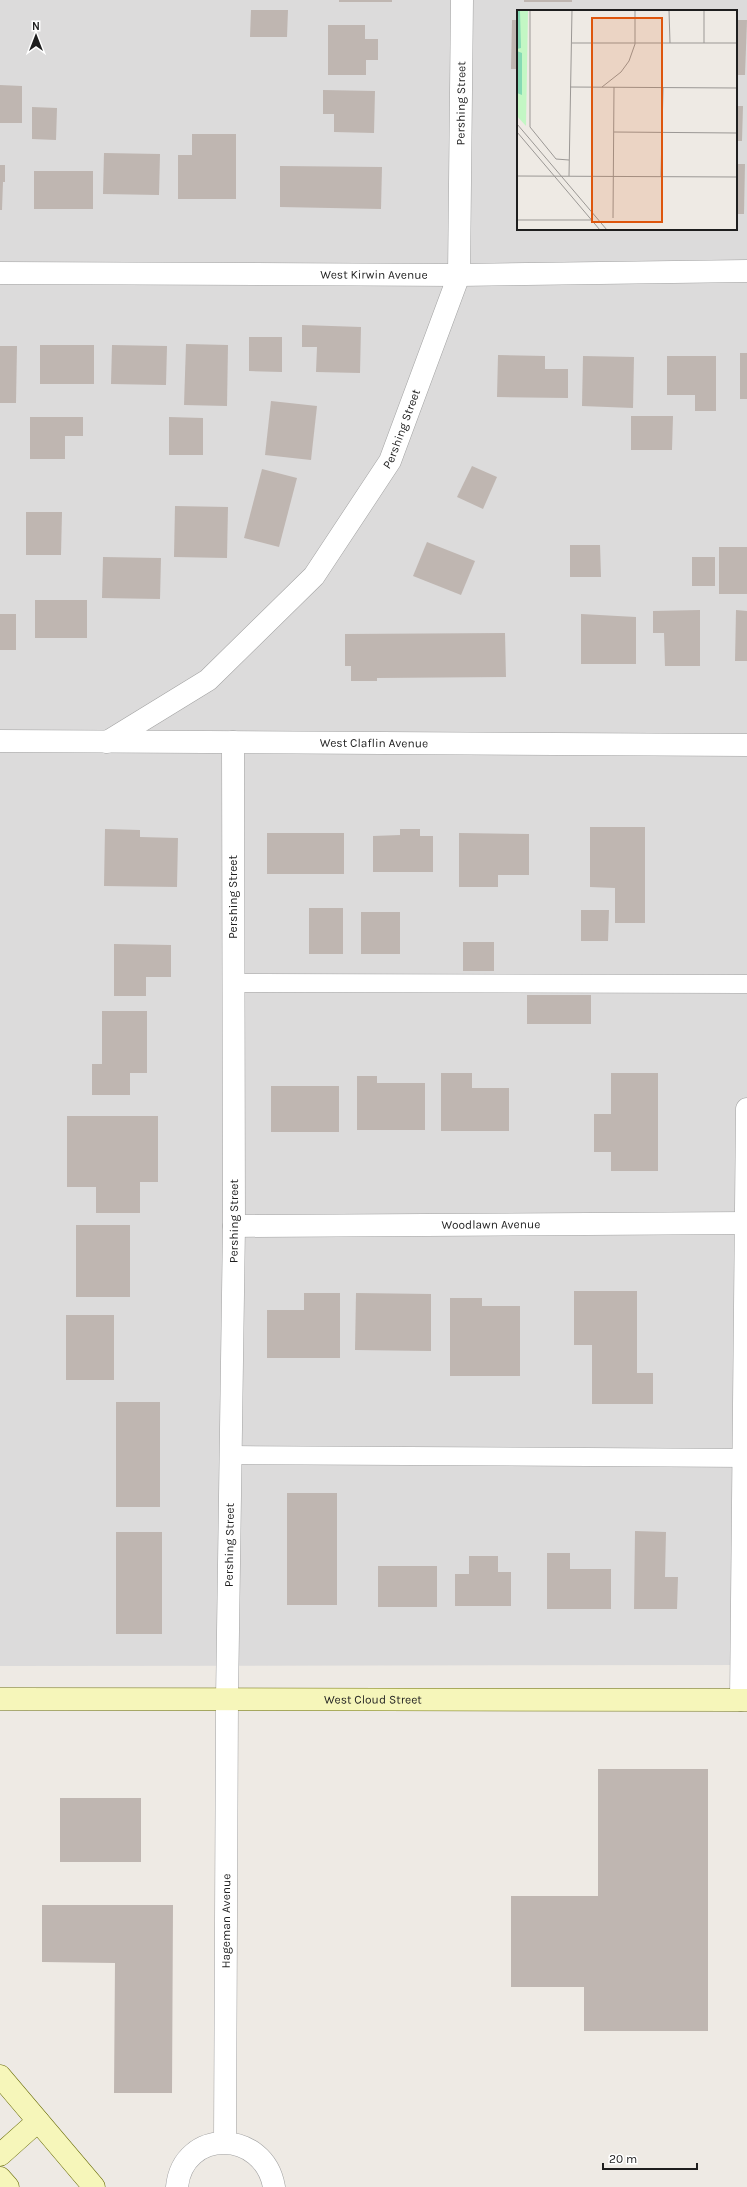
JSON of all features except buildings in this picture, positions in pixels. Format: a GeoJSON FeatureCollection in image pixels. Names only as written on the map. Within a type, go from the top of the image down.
{"type":"FeatureCollection","features":[{"type":"Feature","properties":{"kind":"main road","name":"West Cloud Street"},"geometry":{"type":"LineString","coordinates":[[0,1699],[744,1700]]}},
{"type":"Feature","properties":{"kind":"main road"},"geometry":{"type":"LineString","coordinates":[[0,2076],[94,2187]]}},
{"type":"Feature","properties":{"kind":"main road"},"geometry":{"type":"LineString","coordinates":[[0,2155],[38,2121]]}},
{"type":"Feature","properties":{"kind":"main road"},"geometry":{"type":"LineString","coordinates":[[0,2178],[8,2187]]}},
{"type":"Feature","properties":{"kind":"street","name":"Pershing Street"},"geometry":{"type":"LineString","coordinates":[[107,742],[208,680],[314,576],[390,461],[459,275],[462,0]]}},
{"type":"Feature","properties":{"kind":"street","name":"West Kirwin Avenue"},"geometry":{"type":"LineString","coordinates":[[0,273],[459,275],[747,271]]}},
{"type":"Feature","properties":{"kind":"street","name":"West Claflin Avenue"},"geometry":{"type":"LineString","coordinates":[[0,741],[747,745]]}},
{"type":"Feature","properties":{"kind":"street","name":"Pershing Street"},"geometry":{"type":"LineString","coordinates":[[228,1699],[234,1226],[233,742]]}},
{"type":"Feature","properties":{"kind":"street"},"geometry":{"type":"LineString","coordinates":[[744,1700],[747,1109]]}},
{"type":"Feature","properties":{"kind":"street","name":"Woodlawn Avenue"},"geometry":{"type":"LineString","coordinates":[[234,1226],[746,1223]]}},
{"type":"Feature","properties":{"kind":"street","name":"Hageman Avenue"},"geometry":{"type":"LineString","coordinates":[[225,2142],[228,1699]]}},
{"type":"Feature","properties":{"kind":"street"},"geometry":{"type":"LineString","coordinates":[[177,2187],[178,2179],[184,2164],[195,2152],[209,2145],[225,2142],[240,2145],[254,2152],[265,2163],[272,2176],[274,2187]]}},
{"type":"Feature","properties":{"kind":"lane"},"geometry":{"type":"LineString","coordinates":[[234,982],[747,984]]}},
{"type":"Feature","properties":{"kind":"lane"},"geometry":{"type":"LineString","coordinates":[[231,1455],[745,1458]]}},
{"type":"Feature","properties":{"kind":"shaded area"},"geometry":{"type":"Polygon","coordinates":[[[0,0],[747,0],[747,1665],[0,1666],[0,0]]]}}]}
